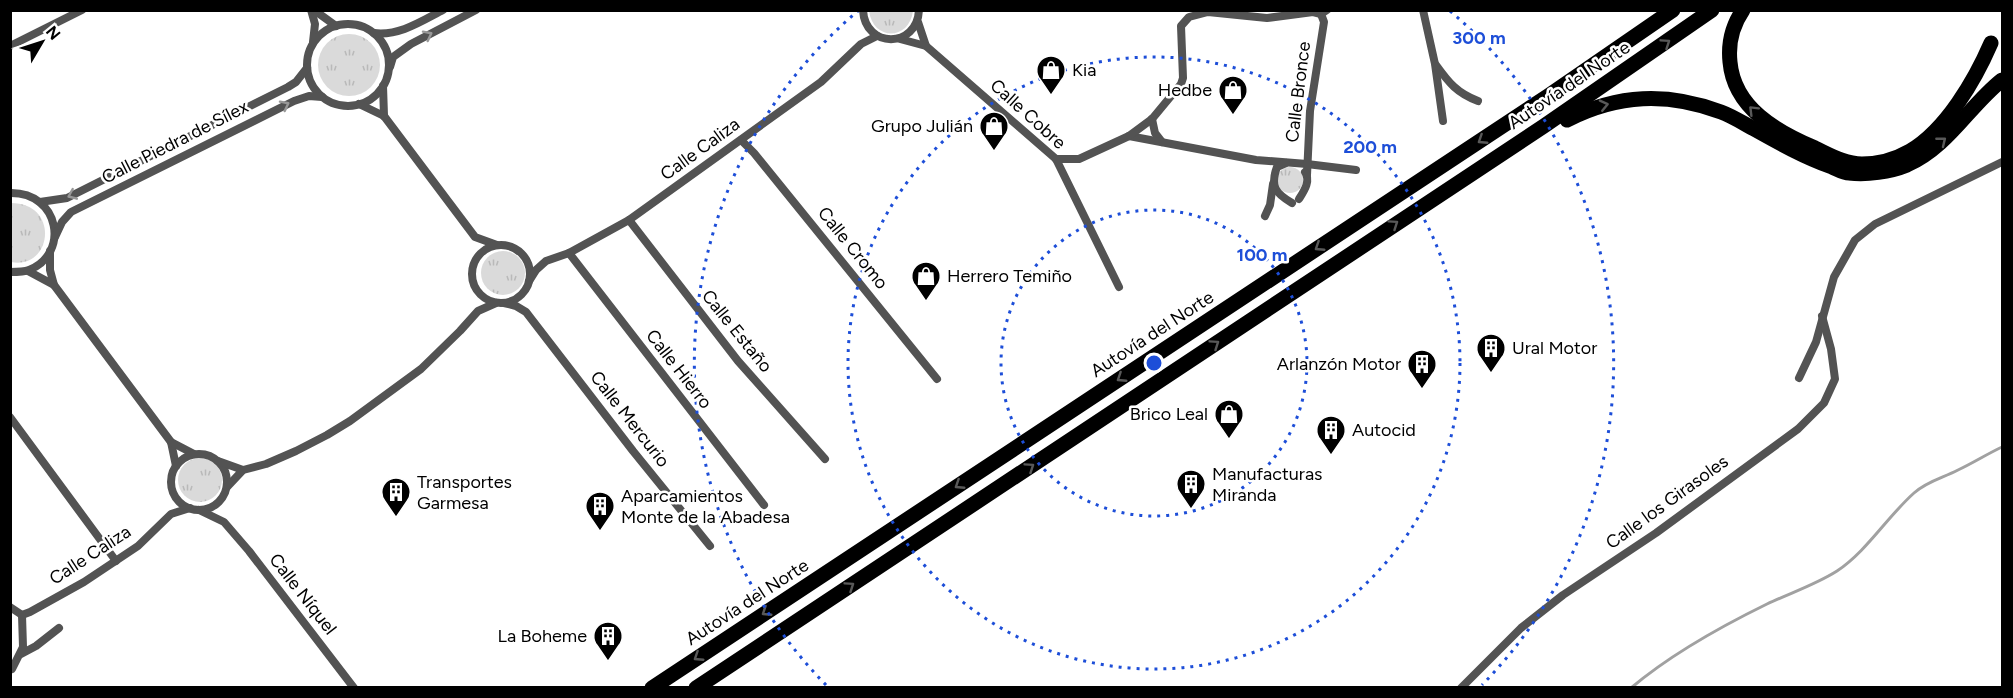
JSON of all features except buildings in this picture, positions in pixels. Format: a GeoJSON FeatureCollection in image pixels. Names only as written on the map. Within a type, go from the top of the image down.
{"type":"FeatureCollection","features":[{"type":"Feature","properties":{"kind":"highway","name":"Autovía del Norte"},"geometry":{"type":"LineString","coordinates":[[652,687],[1538,102],[1673,10]]}},
{"type":"Feature","properties":{"kind":"highway","name":"Autovía del Norte"},"geometry":{"type":"LineString","coordinates":[[696,687],[802,619],[1513,146],[1712,10]]}},
{"type":"Feature","properties":{"kind":"highway"},"geometry":{"type":"LineString","coordinates":[[1743,10],[1730,36],[1729,53],[1731,70],[1746,102],[1766,122],[1787,136],[1844,161],[1861,164],[1890,160],[1911,150],[1923,141],[1940,125],[1972,84],[1991,43]]}},
{"type":"Feature","properties":{"kind":"highway"},"geometry":{"type":"LineString","coordinates":[[1513,146],[1590,108],[1627,100],[1682,100],[1723,112],[1813,160],[1847,173],[1883,172],[1908,165],[1933,148],[1949,135],[2002,80]]}},
{"type":"Feature","properties":{"kind":"street"},"geometry":{"type":"LineString","coordinates":[[10,46],[82,10]]}},
{"type":"Feature","properties":{"kind":"street"},"geometry":{"type":"LineString","coordinates":[[312,10],[336,26]]}},
{"type":"Feature","properties":{"kind":"street"},"geometry":{"type":"LineString","coordinates":[[312,10],[315,24],[307,68],[315,89],[322,97],[346,106],[359,104],[369,100],[383,86]]}},
{"type":"Feature","properties":{"kind":"street"},"geometry":{"type":"LineString","coordinates":[[312,45],[318,37],[336,26],[356,25],[374,33],[386,35],[402,31],[443,10]]}},
{"type":"Feature","properties":{"kind":"street"},"geometry":{"type":"LineString","coordinates":[[384,116],[383,86],[393,57],[405,47],[476,10]]}},
{"type":"Feature","properties":{"kind":"street"},"geometry":{"type":"LineString","coordinates":[[861,44],[865,22],[863,10]]}},
{"type":"Feature","properties":{"kind":"street"},"geometry":{"type":"LineString","coordinates":[[919,10],[918,22],[926,46]]}},
{"type":"Feature","properties":{"kind":"street"},"geometry":{"type":"LineString","coordinates":[[1423,10],[1435,64],[1443,121]]}},
{"type":"Feature","properties":{"kind":"street"},"geometry":{"type":"LineString","coordinates":[[1056,159],[1079,159],[1129,136],[1152,119],[1181,84],[1183,78],[1180,48],[1181,26],[1189,17],[1208,12],[1267,18],[1324,12]]}},
{"type":"Feature","properties":{"kind":"street","name":"Calle Bronce"},"geometry":{"type":"LineString","coordinates":[[1273,181],[1278,194],[1295,201],[1306,187],[1310,111],[1324,12]]}},
{"type":"Feature","properties":{"kind":"street"},"geometry":{"type":"LineString","coordinates":[[865,22],[877,36]]}},
{"type":"Feature","properties":{"kind":"street"},"geometry":{"type":"LineString","coordinates":[[900,39],[918,22]]}},
{"type":"Feature","properties":{"kind":"street"},"geometry":{"type":"LineString","coordinates":[[374,33],[383,44],[388,56],[389,70]]}},
{"type":"Feature","properties":{"kind":"street","name":"Calle Cobre"},"geometry":{"type":"LineString","coordinates":[[877,36],[926,46],[1056,159],[1119,287]]}},
{"type":"Feature","properties":{"kind":"street","name":"Calle Caliza"},"geometry":{"type":"LineString","coordinates":[[546,261],[569,253],[629,220],[821,82],[861,44],[877,36]]}},
{"type":"Feature","properties":{"kind":"street"},"geometry":{"type":"LineString","coordinates":[[1435,64],[1454,88],[1464,96],[1478,101]]}},
{"type":"Feature","properties":{"kind":"street","name":"Calle Piedra de Sílex"},"geometry":{"type":"LineString","coordinates":[[40,202],[67,198],[288,87],[296,82],[307,68]]}},
{"type":"Feature","properties":{"kind":"street","name":"Calle Piedra de Sílex"},"geometry":{"type":"LineString","coordinates":[[50,251],[62,222],[71,212],[294,101],[309,96],[322,97]]}},
{"type":"Feature","properties":{"kind":"street"},"geometry":{"type":"LineString","coordinates":[[359,104],[384,116],[475,237],[477,248],[472,270],[478,311]]}},
{"type":"Feature","properties":{"kind":"street"},"geometry":{"type":"LineString","coordinates":[[1152,119],[1155,133],[1162,142]]}},
{"type":"Feature","properties":{"kind":"street"},"geometry":{"type":"LineString","coordinates":[[1129,136],[1256,160],[1356,170]]}},
{"type":"Feature","properties":{"kind":"street","name":"Calle Cromo"},"geometry":{"type":"LineString","coordinates":[[741,140],[754,153],[937,379]]}},
{"type":"Feature","properties":{"kind":"street"},"geometry":{"type":"LineString","coordinates":[[1256,160],[1268,167],[1273,181]]}},
{"type":"Feature","properties":{"kind":"street"},"geometry":{"type":"LineString","coordinates":[[1800,378],[1816,342],[1834,277],[1855,240],[1875,224],[2002,162]]}},
{"type":"Feature","properties":{"kind":"street"},"geometry":{"type":"LineString","coordinates":[[1265,216],[1270,205],[1277,167],[1289,163]]}},
{"type":"Feature","properties":{"kind":"street","name":"Calle Bronce"},"geometry":{"type":"LineString","coordinates":[[1289,163],[1303,169],[1307,176]]}},
{"type":"Feature","properties":{"kind":"street"},"geometry":{"type":"LineString","coordinates":[[11,193],[34,197],[46,207],[54,222],[55,237]]}},
{"type":"Feature","properties":{"kind":"street","name":"Calle Estaño"},"geometry":{"type":"LineString","coordinates":[[629,220],[738,361],[825,459]]}},
{"type":"Feature","properties":{"kind":"street"},"geometry":{"type":"LineString","coordinates":[[475,237],[510,247],[533,259],[546,261]]}},
{"type":"Feature","properties":{"kind":"street"},"geometry":{"type":"LineString","coordinates":[[476,259],[485,250],[497,245]]}},
{"type":"Feature","properties":{"kind":"street"},"geometry":{"type":"LineString","coordinates":[[10,272],[28,271],[40,264],[50,251]]}},
{"type":"Feature","properties":{"kind":"street"},"geometry":{"type":"LineString","coordinates":[[50,251],[50,270],[54,285],[171,442],[176,466]]}},
{"type":"Feature","properties":{"kind":"street"},"geometry":{"type":"LineString","coordinates":[[474,285],[485,298],[516,306],[526,312],[530,269],[521,253]]}},
{"type":"Feature","properties":{"kind":"street","name":"Calle Hierro"},"geometry":{"type":"LineString","coordinates":[[569,253],[764,505]]}},
{"type":"Feature","properties":{"kind":"street"},"geometry":{"type":"LineString","coordinates":[[171,514],[172,476],[176,466],[184,458],[194,454],[207,454],[218,461],[243,470],[266,464],[327,435],[421,369],[478,311],[518,298],[536,270],[546,261]]}},
{"type":"Feature","properties":{"kind":"street"},"geometry":{"type":"LineString","coordinates":[[28,271],[54,285]]}},
{"type":"Feature","properties":{"kind":"street","name":"Calle Mercurio"},"geometry":{"type":"LineString","coordinates":[[526,312],[633,451],[710,546]]}},
{"type":"Feature","properties":{"kind":"street","name":"Calle los Girasoles"},"geometry":{"type":"LineString","coordinates":[[1461,687],[1521,628],[1563,595],[1656,533],[1798,429],[1824,403],[1835,379],[1831,349],[1822,316]]}},
{"type":"Feature","properties":{"kind":"street"},"geometry":{"type":"LineString","coordinates":[[10,417],[116,561]]}},
{"type":"Feature","properties":{"kind":"street"},"geometry":{"type":"LineString","coordinates":[[171,442],[194,454]]}},
{"type":"Feature","properties":{"kind":"street"},"geometry":{"type":"LineString","coordinates":[[218,461],[225,469],[227,489],[221,508],[224,522]]}},
{"type":"Feature","properties":{"kind":"street"},"geometry":{"type":"LineString","coordinates":[[173,492],[180,502],[195,509],[208,508],[216,504],[243,470]]}},
{"type":"Feature","properties":{"kind":"street","name":"Calle Caliza"},"geometry":{"type":"LineString","coordinates":[[22,615],[46,604],[116,561],[139,544],[171,514],[195,509]]}},
{"type":"Feature","properties":{"kind":"street","name":"Calle Níquel"},"geometry":{"type":"LineString","coordinates":[[195,509],[224,522],[249,550],[354,687]]}},
{"type":"Feature","properties":{"kind":"street"},"geometry":{"type":"LineString","coordinates":[[10,606],[22,615],[23,647],[12,669]]}},
{"type":"Feature","properties":{"kind":"street"},"geometry":{"type":"LineString","coordinates":[[21,654],[36,646],[59,628]]}},
{"type":"Feature","properties":{"kind":"green space"},"geometry":{"type":"Polygon","coordinates":[[[913,10],[905,28],[891,34],[877,28],[869,11],[913,10]]]}},
{"type":"Feature","properties":{"kind":"green space"},"geometry":{"type":"Polygon","coordinates":[[[349,34],[361,36],[371,43],[378,53],[380,65],[378,77],[371,87],[361,94],[349,96],[337,94],[327,87],[320,77],[318,65],[320,53],[327,43],[337,36],[349,34]]]}},
{"type":"Feature","properties":{"kind":"green space"},"geometry":{"type":"Polygon","coordinates":[[[1290,167],[1299,171],[1303,180],[1299,189],[1290,193],[1281,189],[1277,180],[1281,171],[1290,167]]]}},
{"type":"Feature","properties":{"kind":"green space"},"geometry":{"type":"Polygon","coordinates":[[[10,203],[26,206],[37,213],[43,223],[45,235],[42,247],[36,256],[25,262],[11,262],[10,203]]]}},
{"type":"Feature","properties":{"kind":"green space"},"geometry":{"type":"Polygon","coordinates":[[[503,251],[518,258],[525,273],[518,288],[503,295],[488,288],[481,273],[488,258],[503,251]]]}},
{"type":"Feature","properties":{"kind":"green space"},"geometry":{"type":"Polygon","coordinates":[[[200,458],[216,464],[222,480],[216,496],[200,502],[184,496],[178,480],[184,464],[200,458]]]}},
{"type":"Feature","properties":{"kind":"waterway"},"geometry":{"type":"LineString","coordinates":[[1631,688],[1679,653],[1714,632],[1837,571],[1858,554],[1904,502],[1919,489],[2002,447]]}},
{"type":"Feature","properties":{"kind":"place","name":"Kia"},"geometry":{"type":"Point","coordinates":[1051,96]}},
{"type":"Feature","properties":{"kind":"place","name":"Hedbe"},"geometry":{"type":"Point","coordinates":[1233,116]}},
{"type":"Feature","properties":{"kind":"place","name":"Grupo Julián"},"geometry":{"type":"Point","coordinates":[994,152]}},
{"type":"Feature","properties":{"kind":"place","name":"Herrero Temiño"},"geometry":{"type":"Point","coordinates":[926,302]}},
{"type":"Feature","properties":{"kind":"place","name":"Ural Motor"},"geometry":{"type":"Point","coordinates":[1491,374]}},
{"type":"Feature","properties":{"kind":"place","name":"Arlanzón Motor"},"geometry":{"type":"Point","coordinates":[1422,390]}},
{"type":"Feature","properties":{"kind":"place","name":"Brico Leal"},"geometry":{"type":"Point","coordinates":[1229,440]}},
{"type":"Feature","properties":{"kind":"place","name":"Autocid"},"geometry":{"type":"Point","coordinates":[1331,456]}},
{"type":"Feature","properties":{"kind":"place","name":"Manufacturas Miranda"},"geometry":{"type":"Point","coordinates":[1191,510]}},
{"type":"Feature","properties":{"kind":"place","name":"Transportes Garmesa"},"geometry":{"type":"Point","coordinates":[396,518]}},
{"type":"Feature","properties":{"kind":"place","name":"Aparcamientos Monte de la Abadesa"},"geometry":{"type":"Point","coordinates":[600,532]}},
{"type":"Feature","properties":{"kind":"place","name":"La Boheme"},"geometry":{"type":"Point","coordinates":[608,662]}}]}
